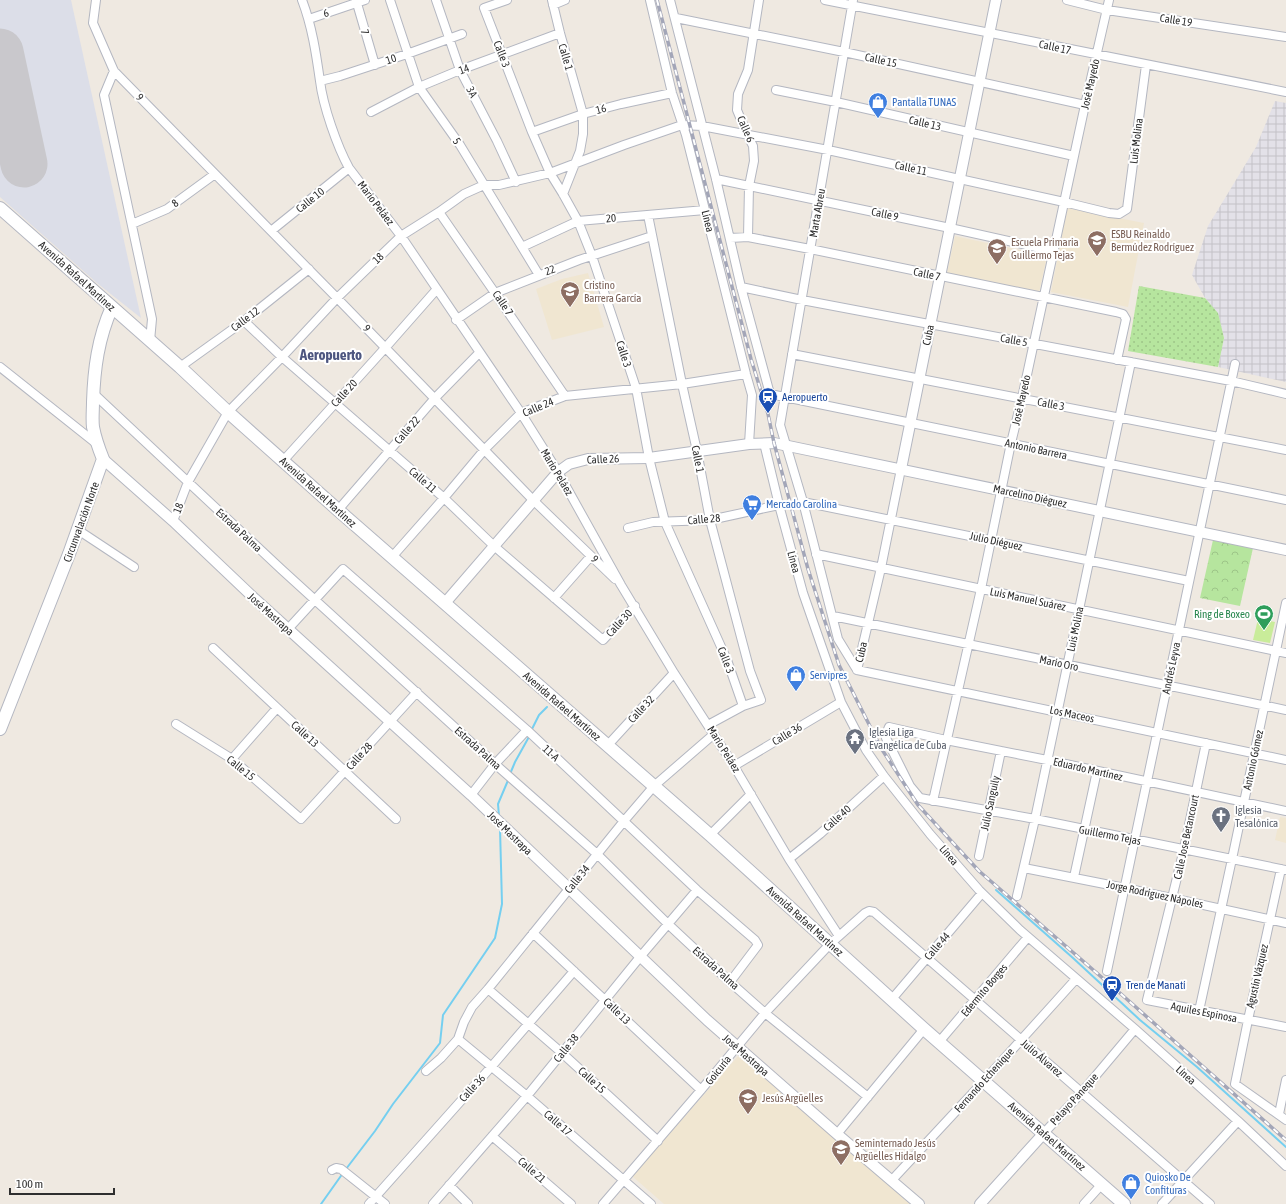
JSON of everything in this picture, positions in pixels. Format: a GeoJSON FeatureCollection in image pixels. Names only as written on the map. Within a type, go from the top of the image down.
{"type":"FeatureCollection","features":[{"type":"Feature","properties":{"kind":"main road","name":"Avenida Rafael Martínez"},"geometry":{"type":"LineString","coordinates":[[0,208],[180,367],[338,510],[607,746],[835,940],[924,1030],[1124,1204]]}},
{"type":"Feature","properties":{"kind":"main road"},"geometry":{"type":"LineString","coordinates":[[103,459],[93,426],[93,393],[99,342],[112,307]]}},
{"type":"Feature","properties":{"kind":"main road","name":"Circunvalación Norte"},"geometry":{"type":"LineString","coordinates":[[0,729],[78,530],[103,459]]}},
{"type":"Feature","properties":{"kind":"street"},"geometry":{"type":"LineString","coordinates":[[96,0],[94,23],[114,71],[104,95],[152,318],[150,341]]}},
{"type":"Feature","properties":{"kind":"street","name":"Mario Peláez"},"geometry":{"type":"LineString","coordinates":[[302,0],[309,19],[328,116],[349,168],[400,236],[437,289],[456,320],[521,414],[558,472],[621,585],[674,673],[751,794],[835,940]]}},
{"type":"Feature","properties":{"kind":"street","name":"5"},"geometry":{"type":"LineString","coordinates":[[390,0],[419,87],[460,145],[539,274]]}},
{"type":"Feature","properties":{"kind":"street","name":"3A"},"geometry":{"type":"LineString","coordinates":[[436,0],[460,70],[497,141],[516,182]]}},
{"type":"Feature","properties":{"kind":"street","name":"Calle 3"},"geometry":{"type":"LineString","coordinates":[[507,0],[484,8],[532,132],[550,173],[578,221],[592,256],[636,388],[649,458],[665,522],[727,660],[743,706]]}},
{"type":"Feature","properties":{"kind":"street"},"geometry":{"type":"LineString","coordinates":[[552,3],[566,0]]}},
{"type":"Feature","properties":{"kind":"street","name":"Línea"},"geometry":{"type":"LineString","coordinates":[[650,0],[672,94],[686,135],[752,395],[749,444]]}},
{"type":"Feature","properties":{"kind":"street","name":"Línea"},"geometry":{"type":"LineString","coordinates":[[670,0],[676,18],[716,179],[741,287],[770,394],[785,397]]}},
{"type":"Feature","properties":{"kind":"street","name":"Calle 6"},"geometry":{"type":"LineString","coordinates":[[748,237],[749,186],[754,162],[753,146],[737,110],[738,94],[748,70],[759,0]]}},
{"type":"Feature","properties":{"kind":"street","name":"Calle 17"},"geometry":{"type":"LineString","coordinates":[[825,0],[853,3],[1096,55],[1286,92]]}},
{"type":"Feature","properties":{"kind":"street","name":"Cuba"},"geometry":{"type":"LineString","coordinates":[[857,670],[891,520],[996,0]]}},
{"type":"Feature","properties":{"kind":"street","name":"Calle 19"},"geometry":{"type":"LineString","coordinates":[[1067,0],[1107,10],[1286,37]]}},
{"type":"Feature","properties":{"kind":"street","name":"José Mayedo"},"geometry":{"type":"LineString","coordinates":[[934,801],[946,740],[969,644],[1011,443],[1109,0]]}},
{"type":"Feature","properties":{"kind":"street","name":"6"},"geometry":{"type":"LineString","coordinates":[[309,19],[360,1]]}},
{"type":"Feature","properties":{"kind":"street","name":"7"},"geometry":{"type":"LineString","coordinates":[[360,1],[375,65]]}},
{"type":"Feature","properties":{"kind":"street","name":"Calle 1"},"geometry":{"type":"LineString","coordinates":[[552,3],[583,114],[583,134],[580,151],[577,162],[563,194]]}},
{"type":"Feature","properties":{"kind":"street","name":"Marta Abreu"},"geometry":{"type":"LineString","coordinates":[[786,446],[780,425],[853,3]]}},
{"type":"Feature","properties":{"kind":"street","name":"Calle 15"},"geometry":{"type":"LineString","coordinates":[[676,18],[844,52],[1085,105]]}},
{"type":"Feature","properties":{"kind":"street","name":"14"},"geometry":{"type":"LineString","coordinates":[[371,112],[419,87],[460,70],[560,33]]}},
{"type":"Feature","properties":{"kind":"street","name":"10"},"geometry":{"type":"LineString","coordinates":[[320,81],[375,65],[462,34]]}},
{"type":"Feature","properties":{"kind":"street","name":"Luis Molina"},"geometry":{"type":"LineString","coordinates":[[1119,214],[1127,209],[1146,65]]}},
{"type":"Feature","properties":{"kind":"street","name":"9"},"geometry":{"type":"LineString","coordinates":[[114,71],[386,347],[533,500],[621,585]]}},
{"type":"Feature","properties":{"kind":"street","name":"Calle 13"},"geometry":{"type":"LineString","coordinates":[[776,90],[836,102],[1074,156]]}},
{"type":"Feature","properties":{"kind":"street","name":"16"},"geometry":{"type":"LineString","coordinates":[[532,132],[583,114],[621,104],[672,94]]}},
{"type":"Feature","properties":{"kind":"street","name":"Calle 11"},"geometry":{"type":"LineString","coordinates":[[682,125],[702,126],[828,150],[1119,214]]}},
{"type":"Feature","properties":{"kind":"street","name":"18"},"geometry":{"type":"LineString","coordinates":[[173,521],[188,482],[228,412],[337,298],[400,236],[439,212],[464,194],[484,185],[499,185],[516,182],[550,173],[682,125]]}},
{"type":"Feature","properties":{"kind":"street","name":"Calle 10"},"geometry":{"type":"LineString","coordinates":[[271,231],[349,168]]}},
{"type":"Feature","properties":{"kind":"street","name":"8"},"geometry":{"type":"LineString","coordinates":[[132,224],[167,209],[215,174]]}},
{"type":"Feature","properties":{"kind":"street","name":"Calle 9"},"geometry":{"type":"LineString","coordinates":[[716,179],[1054,251]]}},
{"type":"Feature","properties":{"kind":"street","name":"20"},"geometry":{"type":"LineString","coordinates":[[522,247],[578,221],[705,210]]}},
{"type":"Feature","properties":{"kind":"street","name":"Calle 7"},"geometry":{"type":"LineString","coordinates":[[439,212],[565,396]]}},
{"type":"Feature","properties":{"kind":"street","name":"Calle 1"},"geometry":{"type":"LineString","coordinates":[[648,215],[710,520],[750,672],[761,700],[743,706]]}},
{"type":"Feature","properties":{"kind":"street","name":"22"},"geometry":{"type":"LineString","coordinates":[[456,320],[495,292],[539,274],[652,236]]}},
{"type":"Feature","properties":{"kind":"street","name":"Calle 7"},"geometry":{"type":"LineString","coordinates":[[730,238],[748,237],[1123,314],[1126,319],[1117,360]]}},
{"type":"Feature","properties":{"kind":"street","name":"Calle 12"},"geometry":{"type":"LineString","coordinates":[[180,367],[244,321],[309,269]]}},
{"type":"Feature","properties":{"kind":"street","name":"Calle 5"},"geometry":{"type":"LineString","coordinates":[[741,287],[930,325],[1034,343],[1231,381],[1286,394]]}},
{"type":"Feature","properties":{"kind":"street","name":"Calle 20"},"geometry":{"type":"LineString","coordinates":[[283,461],[437,289]]}},
{"type":"Feature","properties":{"kind":"street","name":"Calle 11"},"geometry":{"type":"LineString","coordinates":[[244,321],[282,357],[444,498],[494,546],[603,640]]}},
{"type":"Feature","properties":{"kind":"street","name":"Calle 22"},"geometry":{"type":"LineString","coordinates":[[338,510],[435,398],[479,352]]}},
{"type":"Feature","properties":{"kind":"street","name":"Calle 3"},"geometry":{"type":"LineString","coordinates":[[792,354],[1286,450]]}},
{"type":"Feature","properties":{"kind":"street","name":"Luis Molina"},"geometry":{"type":"LineString","coordinates":[[1017,896],[1035,819],[1131,362]]}},
{"type":"Feature","properties":{"kind":"street","name":"Andrés Leyva"},"geometry":{"type":"LineString","coordinates":[[1107,971],[1235,364]]}},
{"type":"Feature","properties":{"kind":"street"},"geometry":{"type":"LineString","coordinates":[[0,367],[98,444]]}},
{"type":"Feature","properties":{"kind":"street","name":"Calle 24"},"geometry":{"type":"LineString","coordinates":[[392,557],[485,449],[521,414],[565,396],[682,384],[746,374]]}},
{"type":"Feature","properties":{"kind":"street","name":"Estrada Palma"},"geometry":{"type":"LineString","coordinates":[[93,393],[314,600],[596,854],[730,982],[765,1013],[868,1097]]}},
{"type":"Feature","properties":{"kind":"street","name":"Antonio Barrera"},"geometry":{"type":"LineString","coordinates":[[785,397],[1286,500]]}},
{"type":"Feature","properties":{"kind":"street","name":"Línea"},"geometry":{"type":"LineString","coordinates":[[769,443],[779,505],[803,593],[841,702],[866,750],[884,776],[930,834],[982,893],[1028,938],[1134,1029],[1238,1121],[1286,1166]]}},
{"type":"Feature","properties":{"kind":"street","name":"Calle 26"},"geometry":{"type":"LineString","coordinates":[[445,603],[558,472],[570,464],[588,459],[649,458],[749,444],[769,443]]}},
{"type":"Feature","properties":{"kind":"street","name":"Marcelino Diéguez"},"geometry":{"type":"LineString","coordinates":[[769,443],[901,469],[1286,550]]}},
{"type":"Feature","properties":{"kind":"street"},"geometry":{"type":"LineString","coordinates":[[786,446],[803,502],[838,639],[857,670]]}},
{"type":"Feature","properties":{"kind":"street","name":"José Mastrapa"},"geometry":{"type":"LineString","coordinates":[[103,459],[173,521],[254,599],[471,795],[640,957],[737,1047],[919,1204]]}},
{"type":"Feature","properties":{"kind":"street","name":"Julio Diéguez"},"geometry":{"type":"LineString","coordinates":[[803,502],[1189,581]]}},
{"type":"Feature","properties":{"kind":"street","name":"Calle 28"},"geometry":{"type":"LineString","coordinates":[[628,528],[652,522],[710,520],[779,505]]}},
{"type":"Feature","properties":{"kind":"street"},"geometry":{"type":"LineString","coordinates":[[78,530],[134,567]]}},
{"type":"Feature","properties":{"kind":"street","name":"Luis Manuel Suárez"},"geometry":{"type":"LineString","coordinates":[[816,554],[1286,653]]}},
{"type":"Feature","properties":{"kind":"street"},"geometry":{"type":"LineString","coordinates":[[554,598],[590,556]]}},
{"type":"Feature","properties":{"kind":"street","name":"11-A"},"geometry":{"type":"LineString","coordinates":[[314,600],[343,569],[527,730],[697,890],[755,940],[758,945],[730,982]]}},
{"type":"Feature","properties":{"kind":"street"},"geometry":{"type":"LineString","coordinates":[[288,629],[314,600]]}},
{"type":"Feature","properties":{"kind":"street","name":"Antonio Gómez"},"geometry":{"type":"LineString","coordinates":[[1199,1011],[1286,603]]}},
{"type":"Feature","properties":{"kind":"street","name":"Calle 30"},"geometry":{"type":"LineString","coordinates":[[603,640],[634,606]]}},
{"type":"Feature","properties":{"kind":"street","name":"Mario Oro"},"geometry":{"type":"LineString","coordinates":[[833,616],[1286,710]]}},
{"type":"Feature","properties":{"kind":"street","name":"Calle 13"},"geometry":{"type":"LineString","coordinates":[[213,648],[396,819]]}},
{"type":"Feature","properties":{"kind":"street","name":"Los Maceos"},"geometry":{"type":"LineString","coordinates":[[857,670],[1286,760]]}},
{"type":"Feature","properties":{"kind":"street","name":"Calle 32"},"geometry":{"type":"LineString","coordinates":[[607,746],[674,673]]}},
{"type":"Feature","properties":{"kind":"street","name":"Calle 28"},"geometry":{"type":"LineString","coordinates":[[301,819],[417,692]]}},
{"type":"Feature","properties":{"kind":"street","name":"Calle 36"},"geometry":{"type":"LineString","coordinates":[[734,766],[841,702]]}},
{"type":"Feature","properties":{"kind":"street"},"geometry":{"type":"LineString","coordinates":[[708,725],[743,706]]}},
{"type":"Feature","properties":{"kind":"street"},"geometry":{"type":"LineString","coordinates":[[232,759],[277,708]]}},
{"type":"Feature","properties":{"kind":"street","name":"Calle 15"},"geometry":{"type":"LineString","coordinates":[[176,724],[232,759],[301,819]]}},
{"type":"Feature","properties":{"kind":"street","name":"Eduardo Martínez"},"geometry":{"type":"LineString","coordinates":[[934,801],[920,798],[910,786],[886,738],[886,734],[890,727],[1286,811]]}},
{"type":"Feature","properties":{"kind":"street"},"geometry":{"type":"LineString","coordinates":[[471,795],[496,764],[527,730]]}},
{"type":"Feature","properties":{"kind":"street","name":"Calle 34"},"geometry":{"type":"LineString","coordinates":[[426,1071],[461,1041],[464,1022],[472,1007],[624,821],[654,786],[714,734]]}},
{"type":"Feature","properties":{"kind":"street","name":"Calle Jose Betancourt"},"geometry":{"type":"LineString","coordinates":[[1146,1000],[1173,898],[1206,743]]}},
{"type":"Feature","properties":{"kind":"street","name":"Julio Sanguily"},"geometry":{"type":"LineString","coordinates":[[979,856],[1001,751]]}},
{"type":"Feature","properties":{"kind":"street"},"geometry":{"type":"LineString","coordinates":[[1074,877],[1097,771]]}},
{"type":"Feature","properties":{"kind":"street","name":"Calle 40"},"geometry":{"type":"LineString","coordinates":[[789,859],[820,834],[884,776]]}},
{"type":"Feature","properties":{"kind":"street"},"geometry":{"type":"LineString","coordinates":[[710,835],[751,794]]}},
{"type":"Feature","properties":{"kind":"street","name":"Guillermo Tejas"},"geometry":{"type":"LineString","coordinates":[[934,801],[1035,819],[1283,870]]}},
{"type":"Feature","properties":{"kind":"street","name":"Jorge Rodríguez Nápoles"},"geometry":{"type":"LineString","coordinates":[[1024,868],[1074,877],[1286,923]]}},
{"type":"Feature","properties":{"kind":"street","name":"Agustín Vázquez"},"geometry":{"type":"LineString","coordinates":[[1279,1114],[1235,1084],[1270,920],[1283,870]]}},
{"type":"Feature","properties":{"kind":"street","name":"Calle 38"},"geometry":{"type":"LineString","coordinates":[[433,1204],[527,1096],[605,999],[697,890]]}},
{"type":"Feature","properties":{"kind":"street","name":"Calle 44"},"geometry":{"type":"LineString","coordinates":[[892,999],[982,893]]}},
{"type":"Feature","properties":{"kind":"street","name":"Goicuría"},"geometry":{"type":"LineString","coordinates":[[603,1204],[765,1013],[835,940],[865,912],[874,912]]}},
{"type":"Feature","properties":{"kind":"street","name":"Julio Álvarez"},"geometry":{"type":"LineString","coordinates":[[874,912],[1210,1204]]}},
{"type":"Feature","properties":{"kind":"street","name":"Calle 13"},"geometry":{"type":"LineString","coordinates":[[533,934],[605,999],[701,1090]]}},
{"type":"Feature","properties":{"kind":"street","name":"Edermito Borges"},"geometry":{"type":"LineString","coordinates":[[939,1042],[1028,938]]}},
{"type":"Feature","properties":{"kind":"street","name":"Calle 36"},"geometry":{"type":"LineString","coordinates":[[369,1204],[529,1024],[574,971]]}},
{"type":"Feature","properties":{"kind":"street","name":"Fernando Echenique"},"geometry":{"type":"LineString","coordinates":[[892,1180],[1076,979]]}},
{"type":"Feature","properties":{"kind":"street","name":"Calle 15"},"geometry":{"type":"LineString","coordinates":[[488,989],[562,1053],[658,1141]]}},
{"type":"Feature","properties":{"kind":"street","name":"Aquiles Espinosa"},"geometry":{"type":"LineString","coordinates":[[1146,1000],[1286,1027]]}},
{"type":"Feature","properties":{"kind":"street","name":"Pelayo Paneque"},"geometry":{"type":"LineString","coordinates":[[980,1204],[1082,1092],[1134,1029]]}},
{"type":"Feature","properties":{"kind":"street"},"geometry":{"type":"LineString","coordinates":[[837,1134],[924,1030]]}},
{"type":"Feature","properties":{"kind":"street","name":"Calle 17"},"geometry":{"type":"LineString","coordinates":[[461,1041],[527,1096],[651,1204]]}},
{"type":"Feature","properties":{"kind":"street"},"geometry":{"type":"LineString","coordinates":[[1286,1080],[1279,1114],[1286,1120]]}},
{"type":"Feature","properties":{"kind":"street"},"geometry":{"type":"LineString","coordinates":[[1162,1204],[1238,1121]]}},
{"type":"Feature","properties":{"kind":"street","name":"Calle 21"},"geometry":{"type":"LineString","coordinates":[[492,1136],[571,1204]]}},
{"type":"Feature","properties":{"kind":"street"},"geometry":{"type":"LineString","coordinates":[[332,1170],[336,1168],[341,1169],[385,1204]]}},
{"type":"Feature","properties":{"kind":"street"},"geometry":{"type":"LineString","coordinates":[[1084,1204],[1102,1184]]}},
{"type":"Feature","properties":{"kind":"street"},"geometry":{"type":"LineString","coordinates":[[449,1185],[468,1204]]}},
{"type":"Feature","properties":{"kind":"shaded area"},"geometry":{"type":"Polygon","coordinates":[[[0,0],[71,0],[141,318],[97,283],[0,197],[0,0]]]}},
{"type":"Feature","properties":{"kind":"shaded area"},"geometry":{"type":"Polygon","coordinates":[[[1275,101],[1286,103],[1286,382],[1218,367],[1224,338],[1218,314],[1205,298],[1192,275],[1208,226],[1256,147],[1275,101]]]}},
{"type":"Feature","properties":{"kind":"shaded area","name":"ESBU Reinaldo Bermúdez Rodríguez"},"geometry":{"type":"Polygon","coordinates":[[[1067,208],[1144,223],[1128,307],[1051,292],[1067,208]]]}},
{"type":"Feature","properties":{"kind":"shaded area","name":"Escuela Primaria Guillermo Tejas"},"geometry":{"type":"Polygon","coordinates":[[[955,236],[1047,256],[1039,293],[947,273],[955,236]]]}},
{"type":"Feature","properties":{"kind":"shaded area","name":"Cristino Barrera García"},"geometry":{"type":"Polygon","coordinates":[[[588,273],[604,327],[552,340],[536,289],[562,279],[588,273]]]}},
{"type":"Feature","properties":{"kind":"shaded area"},"geometry":{"type":"Polygon","coordinates":[[[1280,817],[1286,818],[1286,843],[1275,840],[1280,817]]]}},
{"type":"Feature","properties":{"kind":"shaded area","name":"Jesús Argüelles"},"geometry":{"type":"Polygon","coordinates":[[[740,1054],[910,1204],[664,1204],[632,1176],[740,1054]]]}},
{"type":"Feature","properties":{"kind":"green space"},"geometry":{"type":"Polygon","coordinates":[[[1139,286],[1205,298],[1218,313],[1224,338],[1218,367],[1128,351],[1139,286]]]}},
{"type":"Feature","properties":{"kind":"green space"},"geometry":{"type":"Polygon","coordinates":[[[1213,540],[1253,548],[1240,606],[1200,598],[1213,540]]]}},
{"type":"Feature","properties":{"kind":"green space","name":"Ring de Boxeo"},"geometry":{"type":"Polygon","coordinates":[[[1258,619],[1275,622],[1270,643],[1253,640],[1258,619]]]}},
{"type":"Feature","properties":{"kind":"waterway"},"geometry":{"type":"LineString","coordinates":[[531,731],[539,715],[547,707]]}},
{"type":"Feature","properties":{"kind":"waterway"},"geometry":{"type":"LineString","coordinates":[[510,774],[530,735]]}},
{"type":"Feature","properties":{"kind":"waterway"},"geometry":{"type":"LineString","coordinates":[[499,816],[498,804],[509,778]]}},
{"type":"Feature","properties":{"kind":"waterway"},"geometry":{"type":"LineString","coordinates":[[346,1169],[440,1043],[443,1015],[495,938],[502,904],[500,828]]}},
{"type":"Feature","properties":{"kind":"waterway"},"geometry":{"type":"LineString","coordinates":[[996,890],[1140,1020],[1197,1067],[1286,1147]]}},
{"type":"Feature","properties":{"kind":"waterway"},"geometry":{"type":"LineString","coordinates":[[321,1204],[343,1173]]}},
{"type":"Feature","properties":{"kind":"runway"},"geometry":{"type":"LineString","coordinates":[[0,52],[24,164]]}},
{"type":"Feature","properties":{"kind":"railway"},"geometry":{"type":"LineString","coordinates":[[657,0],[751,359],[768,414],[774,443],[808,569],[839,665],[881,748],[918,805],[979,871],[1286,1140]]}},
{"type":"Feature","properties":{"kind":"place","name":"Pantalla TUNAS"},"geometry":{"type":"Point","coordinates":[878,119]}},
{"type":"Feature","properties":{"kind":"place","name":"ESBU Reinaldo Bermúdez Rodríguez"},"geometry":{"type":"Point","coordinates":[1097,257]}},
{"type":"Feature","properties":{"kind":"place","name":"Escuela Primaria Guillermo Tejas"},"geometry":{"type":"Point","coordinates":[997,265]}},
{"type":"Feature","properties":{"kind":"place","name":"Cristino Barrera García"},"geometry":{"type":"Point","coordinates":[570,308]}},
{"type":"Feature","properties":{"kind":"place","name":"Aeropuerto"},"geometry":{"type":"Point","coordinates":[768,414]}},
{"type":"Feature","properties":{"kind":"place","name":"Mercado Carolina"},"geometry":{"type":"Point","coordinates":[752,521]}},
{"type":"Feature","properties":{"kind":"place","name":"Ring de Boxeo"},"geometry":{"type":"Point","coordinates":[1264,631]}},
{"type":"Feature","properties":{"kind":"place","name":"Servipres"},"geometry":{"type":"Point","coordinates":[796,692]}},
{"type":"Feature","properties":{"kind":"place","name":"Iglesia Liga Evangélica de Cuba"},"geometry":{"type":"Point","coordinates":[855,755]}},
{"type":"Feature","properties":{"kind":"place","name":"Iglesia Tesalónica"},"geometry":{"type":"Point","coordinates":[1221,833]}},
{"type":"Feature","properties":{"kind":"place","name":"Tren de Manatí"},"geometry":{"type":"Point","coordinates":[1112,1002]}},
{"type":"Feature","properties":{"kind":"place","name":"Jesús Argüelles"},"geometry":{"type":"Point","coordinates":[748,1115]}},
{"type":"Feature","properties":{"kind":"place","name":"Seminternado Jesús Argüelles Hidalgo"},"geometry":{"type":"Point","coordinates":[841,1166]}},
{"type":"Feature","properties":{"kind":"place","name":"Quiosko De Confituras"},"geometry":{"type":"Point","coordinates":[1131,1200]}},
{"type":"Feature","properties":{"kind":"district","name":"Aeropuerto"},"geometry":{"type":"Point","coordinates":[331,354]}}]}
